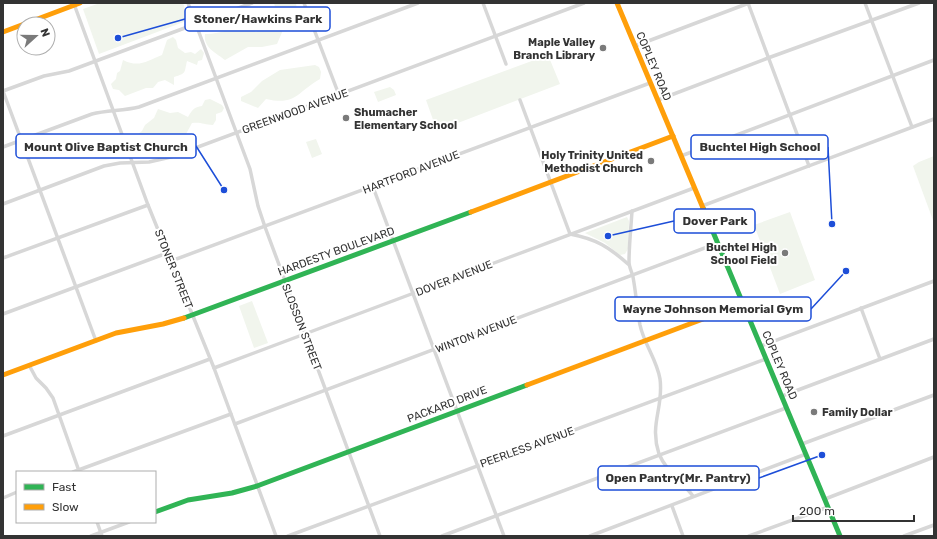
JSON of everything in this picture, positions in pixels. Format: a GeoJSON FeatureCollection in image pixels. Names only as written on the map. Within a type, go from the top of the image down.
{"type":"FeatureCollection","features":[{"type":"Feature","properties":{"kind":"street"},"geometry":{"type":"LineString","coordinates":[[3,32],[80,3]]}},
{"type":"Feature","properties":{"kind":"street","name":"SLOSSON STREET"},"geometry":{"type":"LineString","coordinates":[[188,3],[250,168],[258,206],[265,227],[380,536]]}},
{"type":"Feature","properties":{"kind":"street"},"geometry":{"type":"LineString","coordinates":[[96,340],[3,91],[44,76],[69,71],[252,3]]}},
{"type":"Feature","properties":{"kind":"street"},"geometry":{"type":"LineString","coordinates":[[304,3],[339,95]]}},
{"type":"Feature","properties":{"kind":"street"},"geometry":{"type":"LineString","coordinates":[[3,148],[92,114],[139,107],[418,3]]}},
{"type":"Feature","properties":{"kind":"street"},"geometry":{"type":"LineString","coordinates":[[483,3],[506,64]]}},
{"type":"Feature","properties":{"kind":"street","name":"GREENWOOD AVENUE"},"geometry":{"type":"LineString","coordinates":[[3,204],[104,166],[120,163],[159,161],[584,3]]}},
{"type":"Feature","properties":{"kind":"street","name":"COPLEY ROAD"},"geometry":{"type":"LineString","coordinates":[[617,3],[840,536]]}},
{"type":"Feature","properties":{"kind":"street"},"geometry":{"type":"LineString","coordinates":[[635,46],[749,3],[809,166]]}},
{"type":"Feature","properties":{"kind":"street"},"geometry":{"type":"LineString","coordinates":[[865,3],[912,127]]}},
{"type":"Feature","properties":{"kind":"street"},"geometry":{"type":"LineString","coordinates":[[658,100],[919,3]]}},
{"type":"Feature","properties":{"kind":"street","name":"STONER STREET"},"geometry":{"type":"LineString","coordinates":[[74,4],[148,205],[214,368],[274,536]]}},
{"type":"Feature","properties":{"kind":"street"},"geometry":{"type":"LineString","coordinates":[[681,156],[934,60]]}},
{"type":"Feature","properties":{"kind":"street","name":"HARTFORD AVENUE"},"geometry":{"type":"LineString","coordinates":[[171,261],[650,83]]}},
{"type":"Feature","properties":{"kind":"street"},"geometry":{"type":"LineString","coordinates":[[520,100],[570,234],[586,237],[598,242],[614,252],[628,264]]}},
{"type":"Feature","properties":{"kind":"street"},"geometry":{"type":"LineString","coordinates":[[702,206],[934,119]]}},
{"type":"Feature","properties":{"kind":"street","name":"HARDESTY BOULEVARD"},"geometry":{"type":"LineString","coordinates":[[3,375],[96,340],[128,330],[163,324],[193,316],[673,136]]}},
{"type":"Feature","properties":{"kind":"street"},"geometry":{"type":"LineString","coordinates":[[373,186],[504,536]]}},
{"type":"Feature","properties":{"kind":"street","name":"DOVER AVENUE"},"geometry":{"type":"LineString","coordinates":[[214,368],[694,188]]}},
{"type":"Feature","properties":{"kind":"street"},"geometry":{"type":"LineString","coordinates":[[3,258],[148,205]]}},
{"type":"Feature","properties":{"kind":"street"},"geometry":{"type":"LineString","coordinates":[[632,211],[628,264],[632,275],[640,325],[657,369],[660,385],[660,398],[655,427],[656,443],[660,455],[670,471],[693,496]]}},
{"type":"Feature","properties":{"kind":"street","name":"WINTON AVENUE"},"geometry":{"type":"LineString","coordinates":[[235,424],[718,243]]}},
{"type":"Feature","properties":{"kind":"street"},"geometry":{"type":"LineString","coordinates":[[3,314],[167,253]]}},
{"type":"Feature","properties":{"kind":"street"},"geometry":{"type":"LineString","coordinates":[[761,346],[934,281]]}},
{"type":"Feature","properties":{"kind":"street","name":"PACKARD DRIVE"},"geometry":{"type":"LineString","coordinates":[[156,512],[197,498],[232,493],[257,486],[743,304]]}},
{"type":"Feature","properties":{"kind":"street"},"geometry":{"type":"LineString","coordinates":[[861,308],[880,359]]}},
{"type":"Feature","properties":{"kind":"street"},"geometry":{"type":"LineString","coordinates":[[782,396],[934,339]]}},
{"type":"Feature","properties":{"kind":"street"},"geometry":{"type":"LineString","coordinates":[[3,436],[210,359]]}},
{"type":"Feature","properties":{"kind":"street","name":"PEERLESS AVENUE"},"geometry":{"type":"LineString","coordinates":[[288,536],[766,359]]}},
{"type":"Feature","properties":{"kind":"street"},"geometry":{"type":"LineString","coordinates":[[29,365],[36,378],[48,390],[59,415],[79,471],[231,414]]}},
{"type":"Feature","properties":{"kind":"street"},"geometry":{"type":"LineString","coordinates":[[802,444],[934,395]]}},
{"type":"Feature","properties":{"kind":"street"},"geometry":{"type":"LineString","coordinates":[[442,536],[786,408]]}},
{"type":"Feature","properties":{"kind":"street"},"geometry":{"type":"LineString","coordinates":[[590,536],[806,454]]}},
{"type":"Feature","properties":{"kind":"street"},"geometry":{"type":"LineString","coordinates":[[825,499],[934,457]]}},
{"type":"Feature","properties":{"kind":"street"},"geometry":{"type":"LineString","coordinates":[[3,498],[16,492]]}},
{"type":"Feature","properties":{"kind":"street"},"geometry":{"type":"LineString","coordinates":[[672,506],[683,536]]}},
{"type":"Feature","properties":{"kind":"street"},"geometry":{"type":"LineString","coordinates":[[750,536],[828,507]]}},
{"type":"Feature","properties":{"kind":"street"},"geometry":{"type":"LineString","coordinates":[[97,523],[102,534]]}},
{"type":"Feature","properties":{"kind":"street"},"geometry":{"type":"LineString","coordinates":[[91,536],[102,534],[127,523]]}},
{"type":"Feature","properties":{"kind":"street"},"geometry":{"type":"LineString","coordinates":[[904,536],[934,525]]}},
{"type":"Feature","properties":{"kind":"shaded area"},"geometry":{"type":"Polygon","coordinates":[[[100,3],[183,3],[189,20],[99,54],[83,9],[100,3]]]}},
{"type":"Feature","properties":{"kind":"shaded area"},"geometry":{"type":"Polygon","coordinates":[[[274,3],[296,3],[299,22],[296,26],[287,27],[283,30],[277,44],[262,47],[248,47],[225,60],[208,47],[205,34],[246,25],[256,32],[276,19],[274,3]]]}},
{"type":"Feature","properties":{"kind":"shaded area"},"geometry":{"type":"Polygon","coordinates":[[[173,37],[176,40],[178,48],[185,53],[191,52],[195,54],[201,49],[204,53],[202,60],[198,61],[197,65],[187,61],[184,72],[174,77],[174,85],[165,80],[158,82],[153,88],[146,88],[125,96],[119,90],[113,89],[111,84],[116,79],[117,73],[120,71],[123,60],[138,64],[162,55],[167,40],[173,37]]]}},
{"type":"Feature","properties":{"kind":"shaded area"},"geometry":{"type":"Polygon","coordinates":[[[548,55],[560,84],[437,131],[426,100],[548,55]]]}},
{"type":"Feature","properties":{"kind":"shaded area"},"geometry":{"type":"Polygon","coordinates":[[[315,65],[319,67],[321,72],[320,79],[290,99],[276,101],[266,99],[258,108],[241,101],[241,97],[251,92],[262,81],[280,70],[315,65]]]}},
{"type":"Feature","properties":{"kind":"shaded area"},"geometry":{"type":"Polygon","coordinates":[[[390,87],[394,90],[396,95],[378,102],[374,92],[390,87]]]}},
{"type":"Feature","properties":{"kind":"shaded area"},"geometry":{"type":"Polygon","coordinates":[[[210,99],[222,105],[224,108],[222,112],[216,114],[216,120],[213,125],[192,123],[186,134],[156,145],[156,140],[153,135],[136,143],[130,142],[142,131],[145,125],[154,118],[158,109],[170,113],[178,112],[188,117],[194,109],[202,106],[205,100],[210,99]]]}},
{"type":"Feature","properties":{"kind":"shaded area"},"geometry":{"type":"Polygon","coordinates":[[[316,139],[322,154],[312,158],[306,142],[316,139]]]}},
{"type":"Feature","properties":{"kind":"shaded area"},"geometry":{"type":"Polygon","coordinates":[[[934,156],[934,223],[913,166],[934,156]]]}},
{"type":"Feature","properties":{"kind":"shaded area","name":"Buchtel High School Field"},"geometry":{"type":"Polygon","coordinates":[[[790,212],[815,280],[780,294],[754,225],[790,212]]]}},
{"type":"Feature","properties":{"kind":"shaded area"},"geometry":{"type":"Polygon","coordinates":[[[627,217],[629,221],[628,249],[625,254],[620,255],[605,243],[585,233],[627,217]]]}},
{"type":"Feature","properties":{"kind":"shaded area"},"geometry":{"type":"Polygon","coordinates":[[[252,301],[268,343],[254,348],[239,306],[252,301]]]}},
{"type":"Feature","properties":{"kind":"traffic: fast"},"geometry":{"type":"LineString","coordinates":[[703,208],[840,536]]}},
{"type":"Feature","properties":{"kind":"traffic: fast"},"geometry":{"type":"LineString","coordinates":[[184,318],[471,212]]}},
{"type":"Feature","properties":{"kind":"traffic: fast"},"geometry":{"type":"LineString","coordinates":[[156,512],[188,500],[232,493],[257,486],[527,385]]}},
{"type":"Feature","properties":{"kind":"traffic: slow"},"geometry":{"type":"LineString","coordinates":[[3,32],[80,3]]}},
{"type":"Feature","properties":{"kind":"traffic: slow"},"geometry":{"type":"LineString","coordinates":[[617,3],[703,208]]}},
{"type":"Feature","properties":{"kind":"traffic: slow"},"geometry":{"type":"LineString","coordinates":[[471,212],[673,136]]}},
{"type":"Feature","properties":{"kind":"traffic: slow"},"geometry":{"type":"LineString","coordinates":[[527,385],[743,304]]}},
{"type":"Feature","properties":{"kind":"traffic: slow"},"geometry":{"type":"LineString","coordinates":[[3,375],[116,333],[163,324],[184,318]]}},
{"type":"Feature","properties":{"kind":"place","name":"Stoner/Hawkins Park"},"geometry":{"type":"Point","coordinates":[118,38]}},
{"type":"Feature","properties":{"kind":"place","name":"Maple Valley Branch Library"},"geometry":{"type":"Point","coordinates":[603,48]}},
{"type":"Feature","properties":{"kind":"place","name":"Shumacher Elementary School"},"geometry":{"type":"Point","coordinates":[346,118]}},
{"type":"Feature","properties":{"kind":"place","name":"Holy Trinity United Methodist Church"},"geometry":{"type":"Point","coordinates":[651,161]}},
{"type":"Feature","properties":{"kind":"place","name":"Mount Olive Baptist Church"},"geometry":{"type":"Point","coordinates":[224,190]}},
{"type":"Feature","properties":{"kind":"place","name":"Buchtel High School"},"geometry":{"type":"Point","coordinates":[832,224]}},
{"type":"Feature","properties":{"kind":"place","name":"Dover Park"},"geometry":{"type":"Point","coordinates":[608,236]}},
{"type":"Feature","properties":{"kind":"place","name":"Buchtel High School Field"},"geometry":{"type":"Point","coordinates":[785,253]}},
{"type":"Feature","properties":{"kind":"place","name":"Wayne Johnson Memorial Gym"},"geometry":{"type":"Point","coordinates":[846,271]}},
{"type":"Feature","properties":{"kind":"place","name":"Family Dollar"},"geometry":{"type":"Point","coordinates":[814,412]}},
{"type":"Feature","properties":{"kind":"place","name":"Open Pantry(Mr. Pantry)"},"geometry":{"type":"Point","coordinates":[822,455]}}]}
